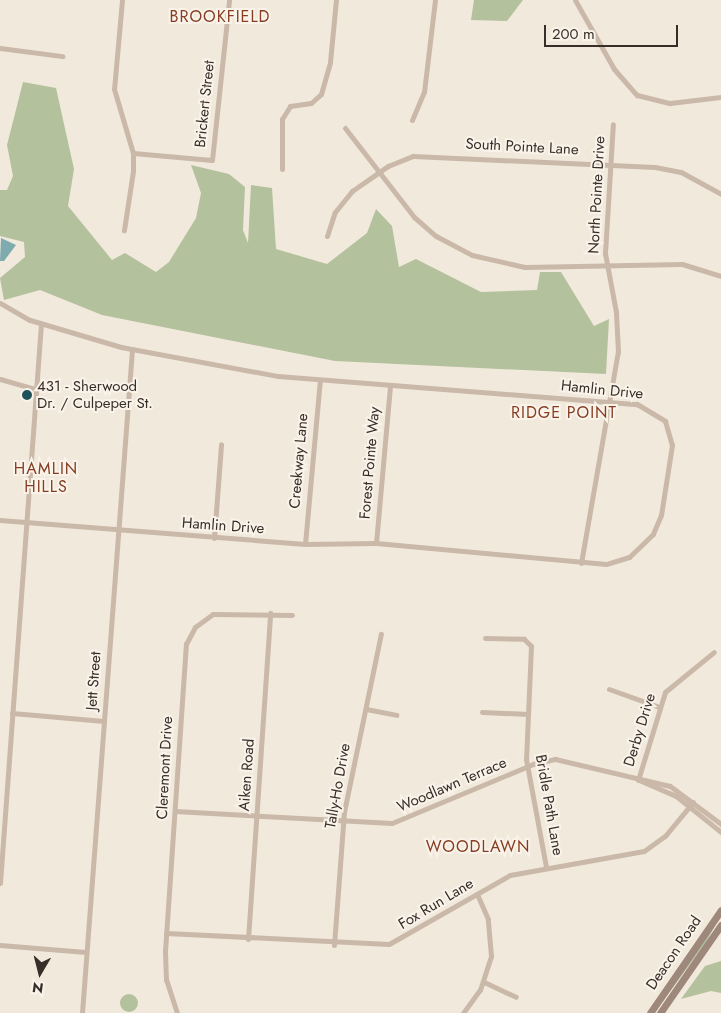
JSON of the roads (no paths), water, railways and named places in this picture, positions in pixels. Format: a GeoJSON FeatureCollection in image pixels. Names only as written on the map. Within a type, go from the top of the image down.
{"type":"FeatureCollection","features":[{"type":"Feature","properties":{"kind":"main road","name":"Deacon Road"},"geometry":{"type":"LineString","coordinates":[[650,1013],[721,910]]}},
{"type":"Feature","properties":{"kind":"main road","name":"Deacon Road"},"geometry":{"type":"LineString","coordinates":[[660,1013],[721,925]]}},
{"type":"Feature","properties":{"kind":"street"},"geometry":{"type":"LineString","coordinates":[[122,0],[114,89],[132,153],[124,230]]}},
{"type":"Feature","properties":{"kind":"street","name":"Brickert Street"},"geometry":{"type":"LineString","coordinates":[[132,153],[212,160],[228,0]]}},
{"type":"Feature","properties":{"kind":"street"},"geometry":{"type":"LineString","coordinates":[[282,169],[282,119],[290,106],[311,103],[320,94],[330,62],[336,0]]}},
{"type":"Feature","properties":{"kind":"street"},"geometry":{"type":"LineString","coordinates":[[412,120],[424,92],[435,0]]}},
{"type":"Feature","properties":{"kind":"street"},"geometry":{"type":"LineString","coordinates":[[575,0],[614,69],[637,95],[670,103],[721,97]]}},
{"type":"Feature","properties":{"kind":"street"},"geometry":{"type":"LineString","coordinates":[[0,48],[62,56]]}},
{"type":"Feature","properties":{"kind":"street","name":"North Pointe Drive"},"geometry":{"type":"LineString","coordinates":[[581,563],[610,401],[618,336],[606,265],[609,164],[613,124]]}},
{"type":"Feature","properties":{"kind":"street"},"geometry":{"type":"LineString","coordinates":[[345,128],[378,172],[424,227],[472,255],[525,267],[682,264],[721,276]]}},
{"type":"Feature","properties":{"kind":"street","name":"South Pointe Lane"},"geometry":{"type":"LineString","coordinates":[[327,236],[346,198],[378,172],[421,156],[609,164],[673,170],[721,194]]}},
{"type":"Feature","properties":{"kind":"street","name":"Hamlin Drive"},"geometry":{"type":"LineString","coordinates":[[0,303],[41,324],[132,350],[320,380],[610,401],[644,406],[660,416],[670,432],[672,457],[661,515],[643,547],[614,563],[581,563],[376,542],[305,544],[26,524],[0,520]]}},
{"type":"Feature","properties":{"kind":"street"},"geometry":{"type":"LineString","coordinates":[[0,883],[41,324]]}},
{"type":"Feature","properties":{"kind":"street","name":"Jett Street"},"geometry":{"type":"LineString","coordinates":[[82,1013],[132,350]]}},
{"type":"Feature","properties":{"kind":"street"},"geometry":{"type":"LineString","coordinates":[[0,379],[36,389]]}},
{"type":"Feature","properties":{"kind":"street","name":"Creekway Lane"},"geometry":{"type":"LineString","coordinates":[[305,544],[320,380]]}},
{"type":"Feature","properties":{"kind":"street","name":"Forest Pointe Way"},"geometry":{"type":"LineString","coordinates":[[376,542],[390,386]]}},
{"type":"Feature","properties":{"kind":"street"},"geometry":{"type":"LineString","coordinates":[[214,538],[221,444]]}},
{"type":"Feature","properties":{"kind":"street","name":"Cleremont Drive"},"geometry":{"type":"LineString","coordinates":[[177,1013],[166,980],[166,933],[185,651],[190,634],[201,620],[219,612],[292,615]]}},
{"type":"Feature","properties":{"kind":"street","name":"Aiken Road"},"geometry":{"type":"LineString","coordinates":[[248,939],[270,613]]}},
{"type":"Feature","properties":{"kind":"street","name":"Tally-Ho Drive"},"geometry":{"type":"LineString","coordinates":[[334,944],[342,822],[381,634]]}},
{"type":"Feature","properties":{"kind":"street","name":"Bridle Path Lane"},"geometry":{"type":"LineString","coordinates":[[485,638],[526,640],[530,657],[527,766],[546,867]]}},
{"type":"Feature","properties":{"kind":"street","name":"Derby Drive"},"geometry":{"type":"LineString","coordinates":[[638,780],[659,708],[672,683],[714,652]]}},
{"type":"Feature","properties":{"kind":"street"},"geometry":{"type":"LineString","coordinates":[[609,689],[659,708]]}},
{"type":"Feature","properties":{"kind":"street"},"geometry":{"type":"LineString","coordinates":[[366,709],[396,715]]}},
{"type":"Feature","properties":{"kind":"street"},"geometry":{"type":"LineString","coordinates":[[482,712],[528,714]]}},
{"type":"Feature","properties":{"kind":"street"},"geometry":{"type":"LineString","coordinates":[[12,713],[104,721]]}},
{"type":"Feature","properties":{"kind":"street","name":"Woodlawn Terrace"},"geometry":{"type":"LineString","coordinates":[[174,810],[342,822],[401,820],[527,766],[563,759],[638,780],[670,786],[691,804],[721,824]]}},
{"type":"Feature","properties":{"kind":"street"},"geometry":{"type":"LineString","coordinates":[[691,804],[721,832]]}},
{"type":"Feature","properties":{"kind":"street","name":"Fox Run Lane"},"geometry":{"type":"LineString","coordinates":[[166,933],[334,944],[398,941],[510,875],[546,867],[644,851],[665,836],[691,804]]}},
{"type":"Feature","properties":{"kind":"street"},"geometry":{"type":"LineString","coordinates":[[463,1013],[484,982],[491,938],[476,894]]}},
{"type":"Feature","properties":{"kind":"street"},"geometry":{"type":"LineString","coordinates":[[0,945],[86,952]]}},
{"type":"Feature","properties":{"kind":"street"},"geometry":{"type":"LineString","coordinates":[[484,982],[516,997]]}},
{"type":"Feature","properties":{"kind":"water"},"geometry":{"type":"Polygon","coordinates":[[[1,238],[16,245],[4,261],[0,261],[1,238]]]}},
{"type":"Feature","properties":{"kind":"place","name":"431 - Sherwood Dr. / Culpeper St."},"geometry":{"type":"Point","coordinates":[27,395]}},
{"type":"Feature","properties":{"kind":"district","name":"BROOKFIELD"},"geometry":{"type":"Point","coordinates":[220,17]}},
{"type":"Feature","properties":{"kind":"district","name":"RIDGE POINT"},"geometry":{"type":"Point","coordinates":[564,413]}},
{"type":"Feature","properties":{"kind":"district","name":"HAMLIN HILLS"},"geometry":{"type":"Point","coordinates":[46,478]}},
{"type":"Feature","properties":{"kind":"district","name":"WOODLAWN"},"geometry":{"type":"Point","coordinates":[478,847]}}]}
